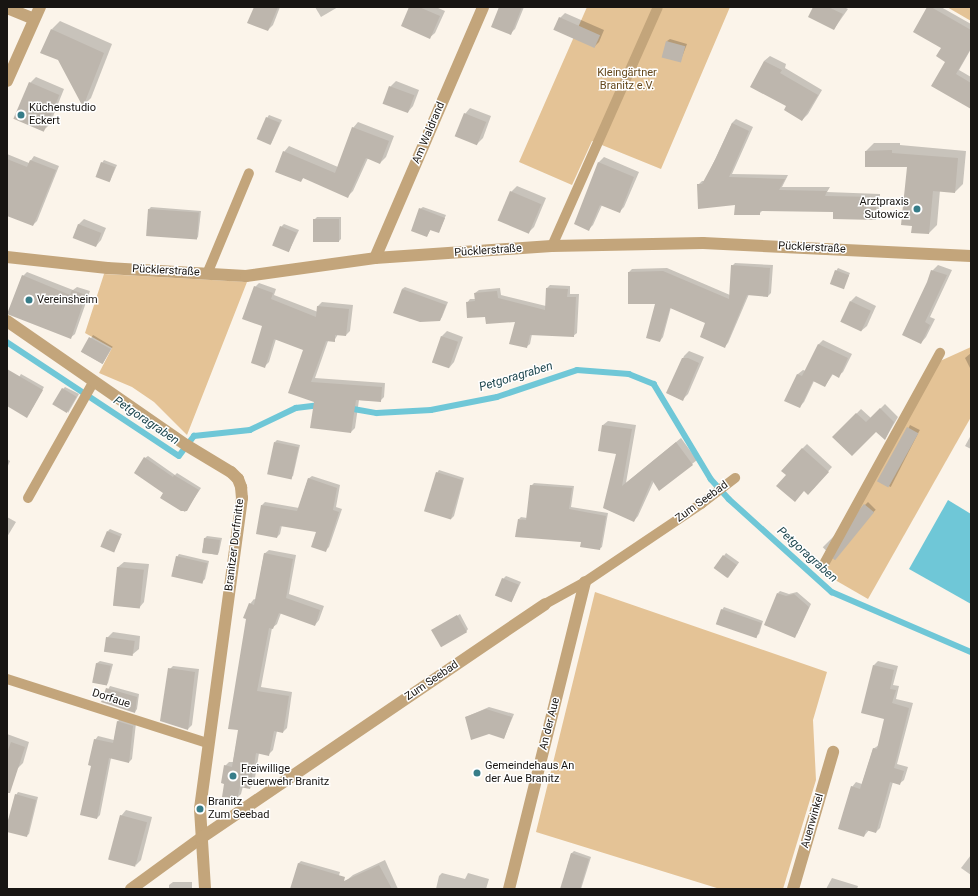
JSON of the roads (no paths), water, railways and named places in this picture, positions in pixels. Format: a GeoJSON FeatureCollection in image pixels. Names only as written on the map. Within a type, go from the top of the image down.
{"type":"FeatureCollection","features":[{"type":"Feature","properties":{"kind":"street"},"geometry":{"type":"LineString","coordinates":[[7,81],[40,7]]}},
{"type":"Feature","properties":{"kind":"street","name":"Am Waldrand"},"geometry":{"type":"LineString","coordinates":[[375,258],[483,7]]}},
{"type":"Feature","properties":{"kind":"street"},"geometry":{"type":"LineString","coordinates":[[7,8],[34,19]]}},
{"type":"Feature","properties":{"kind":"street","name":"Pücklerstraße"},"geometry":{"type":"LineString","coordinates":[[7,257],[106,268],[246,276],[375,258],[552,246],[703,243],[971,256]]}},
{"type":"Feature","properties":{"kind":"street","name":"Branitzer Dorfmitte"},"geometry":{"type":"LineString","coordinates":[[7,322],[91,386],[235,475],[241,487],[242,498],[200,809],[205,889]]}},
{"type":"Feature","properties":{"kind":"street","name":"An der Aue"},"geometry":{"type":"LineString","coordinates":[[509,889],[585,582]]}},
{"type":"Feature","properties":{"kind":"street","name":"Zum Seebad"},"geometry":{"type":"LineString","coordinates":[[131,889],[201,838],[545,604]]}},
{"type":"Feature","properties":{"kind":"street","name":"Auenwinkel"},"geometry":{"type":"LineString","coordinates":[[792,889],[833,752]]}},
{"type":"Feature","properties":{"kind":"lane"},"geometry":{"type":"LineString","coordinates":[[552,246],[658,7]]}},
{"type":"Feature","properties":{"kind":"lane"},"geometry":{"type":"LineString","coordinates":[[206,274],[249,173]]}},
{"type":"Feature","properties":{"kind":"lane"},"geometry":{"type":"LineString","coordinates":[[824,564],[940,354]]}},
{"type":"Feature","properties":{"kind":"lane"},"geometry":{"type":"LineString","coordinates":[[28,498],[91,386]]}},
{"type":"Feature","properties":{"kind":"lane","name":"Zum Seebad"},"geometry":{"type":"LineString","coordinates":[[545,604],[585,582],[702,504],[719,489],[736,478]]}},
{"type":"Feature","properties":{"kind":"lane","name":"Dorfaue"},"geometry":{"type":"LineString","coordinates":[[7,679],[208,743]]}},
{"type":"Feature","properties":{"kind":"water"},"geometry":{"type":"Polygon","coordinates":[[[948,500],[971,514],[971,604],[909,569],[948,500]]]}},
{"type":"Feature","properties":{"kind":"waterway","name":"Petgoragraben"},"geometry":{"type":"LineString","coordinates":[[7,342],[179,456],[194,436],[250,430],[296,408],[320,405]]}},
{"type":"Feature","properties":{"kind":"waterway","name":"Petgoragraben"},"geometry":{"type":"LineString","coordinates":[[348,408],[377,413],[431,410],[497,397],[577,370],[629,374],[654,384],[711,479],[729,499],[832,592],[971,652]]}},
{"type":"Feature","properties":{"kind":"place","name":"Küchenstudio Eckert"},"geometry":{"type":"Point","coordinates":[21,115]}},
{"type":"Feature","properties":{"kind":"place","name":"Arztpraxis Sutowicz"},"geometry":{"type":"Point","coordinates":[917,209]}},
{"type":"Feature","properties":{"kind":"place","name":"Vereinsheim"},"geometry":{"type":"Point","coordinates":[29,300]}},
{"type":"Feature","properties":{"kind":"place","name":"Gemeindehaus An der Aue Branitz"},"geometry":{"type":"Point","coordinates":[477,773]}},
{"type":"Feature","properties":{"kind":"place","name":"Freiwillige Feuerwehr Branitz"},"geometry":{"type":"Point","coordinates":[233,776]}},
{"type":"Feature","properties":{"kind":"place","name":"Branitz Zum Seebad"},"geometry":{"type":"Point","coordinates":[200,809]}},
{"type":"Feature","properties":{"kind":"park label","name":"Kleingärtner Branitz e.V."},"geometry":{"type":"Point","coordinates":[627,80]}}]}
